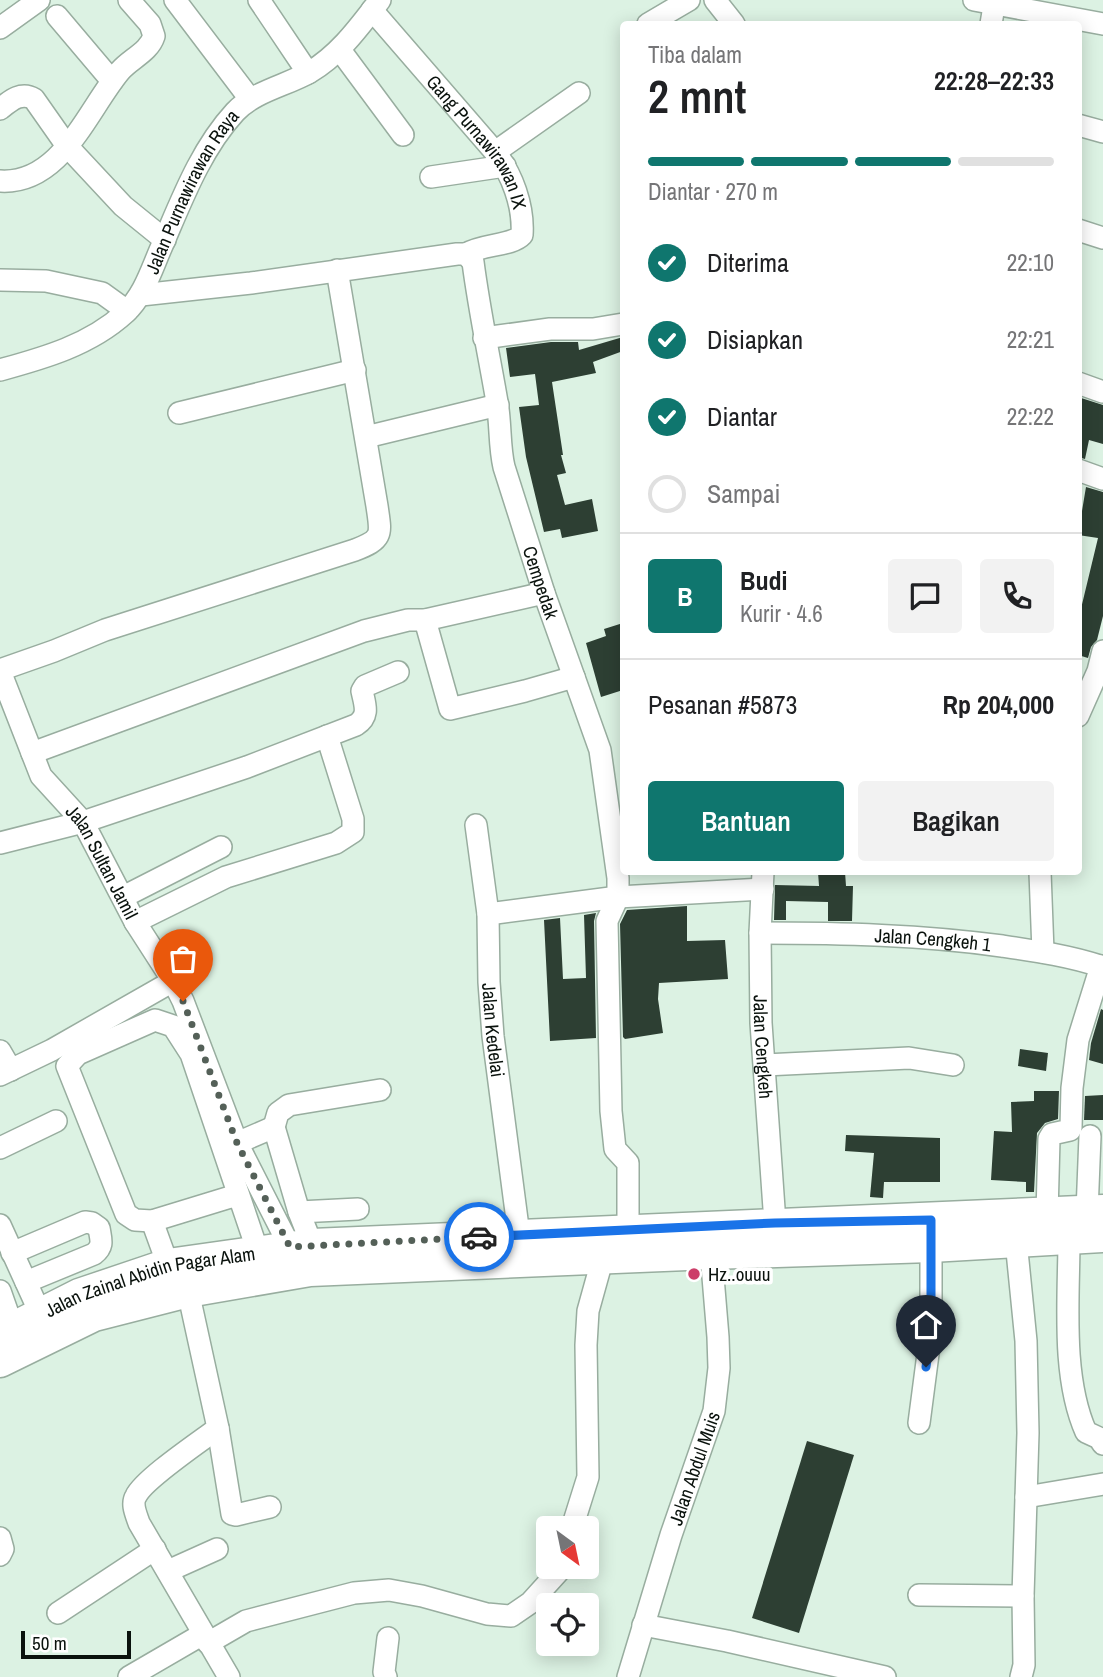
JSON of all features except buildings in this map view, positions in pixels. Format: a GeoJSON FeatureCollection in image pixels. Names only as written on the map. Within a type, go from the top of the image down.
{"type":"FeatureCollection","features":[{"type":"Feature","properties":{"kind":"highway","name":"Jalan Zainal Abidin Pagar Alam"},"geometry":{"type":"LineString","coordinates":[[0,1361],[94,1315],[188,1291],[310,1270],[711,1253],[964,1231],[1047,1214],[1098,1220]]}},
{"type":"Feature","properties":{"kind":"highway","name":"Jalan Zainal Abidin Pagar Alam"},"geometry":{"type":"LineString","coordinates":[[964,1231],[1016,1241],[1069,1238],[1098,1220]]}},
{"type":"Feature","properties":{"kind":"highway","name":"Jalan Zainal Abidin Pagar Alam"},"geometry":{"type":"LineString","coordinates":[[7,1331],[79,1295],[167,1265],[301,1246],[775,1223],[931,1233]]}},
{"type":"Feature","properties":{"kind":"street"},"geometry":{"type":"LineString","coordinates":[[0,27],[38,0]]}},
{"type":"Feature","properties":{"kind":"street"},"geometry":{"type":"LineString","coordinates":[[0,181],[29,177],[51,162],[90,118],[112,82],[128,63],[150,46],[154,36],[149,24],[129,0]]}},
{"type":"Feature","properties":{"kind":"street"},"geometry":{"type":"LineString","coordinates":[[175,0],[250,99]]}},
{"type":"Feature","properties":{"kind":"street"},"geometry":{"type":"LineString","coordinates":[[259,0],[307,73]]}},
{"type":"Feature","properties":{"kind":"street"},"geometry":{"type":"LineString","coordinates":[[653,21],[689,0]]}},
{"type":"Feature","properties":{"kind":"street"},"geometry":{"type":"LineString","coordinates":[[715,0],[732,21]]}},
{"type":"Feature","properties":{"kind":"street"},"geometry":{"type":"LineString","coordinates":[[991,21],[988,1],[1103,24]]}},
{"type":"Feature","properties":{"kind":"street","name":"Jalan Purnawirawan Raya"},"geometry":{"type":"LineString","coordinates":[[134,303],[202,161],[232,115],[250,99],[307,73],[340,50],[376,5]]}},
{"type":"Feature","properties":{"kind":"street","name":"Gang Purnawirawan IX"},"geometry":{"type":"LineString","coordinates":[[376,5],[500,159],[518,200],[522,235],[514,241],[478,247],[466,254]]}},
{"type":"Feature","properties":{"kind":"street"},"geometry":{"type":"LineString","coordinates":[[57,16],[112,82]]}},
{"type":"Feature","properties":{"kind":"street"},"geometry":{"type":"LineString","coordinates":[[340,50],[403,135]]}},
{"type":"Feature","properties":{"kind":"street"},"geometry":{"type":"LineString","coordinates":[[431,177],[500,159],[579,93]]}},
{"type":"Feature","properties":{"kind":"street"},"geometry":{"type":"LineString","coordinates":[[0,108],[21,96],[28,96],[39,105],[67,146],[123,206],[164,240]]}},
{"type":"Feature","properties":{"kind":"street"},"geometry":{"type":"LineString","coordinates":[[1082,126],[1103,132]]}},
{"type":"Feature","properties":{"kind":"street"},"geometry":{"type":"LineString","coordinates":[[1082,231],[1103,238]]}},
{"type":"Feature","properties":{"kind":"street"},"geometry":{"type":"LineString","coordinates":[[0,280],[46,281],[134,303],[337,270],[466,254]]}},
{"type":"Feature","properties":{"kind":"street","name":"Cempedak"},"geometry":{"type":"LineString","coordinates":[[466,254],[472,262],[498,405],[500,451],[504,467],[544,593],[600,750],[617,865],[618,897],[607,921],[611,1111],[615,1149],[628,1163],[628,1230]]}},
{"type":"Feature","properties":{"kind":"street"},"geometry":{"type":"LineString","coordinates":[[0,671],[105,630],[371,544],[379,537],[380,527],[366,437],[337,270]]}},
{"type":"Feature","properties":{"kind":"street"},"geometry":{"type":"LineString","coordinates":[[0,370],[83,342],[134,303]]}},
{"type":"Feature","properties":{"kind":"street"},"geometry":{"type":"LineString","coordinates":[[484,338],[550,329],[593,329],[620,324]]}},
{"type":"Feature","properties":{"kind":"street"},"geometry":{"type":"LineString","coordinates":[[179,413],[355,370]]}},
{"type":"Feature","properties":{"kind":"street"},"geometry":{"type":"LineString","coordinates":[[1082,384],[1103,392]]}},
{"type":"Feature","properties":{"kind":"street"},"geometry":{"type":"LineString","coordinates":[[366,437],[498,405]]}},
{"type":"Feature","properties":{"kind":"street"},"geometry":{"type":"LineString","coordinates":[[1082,471],[1103,479]]}},
{"type":"Feature","properties":{"kind":"street"},"geometry":{"type":"LineString","coordinates":[[32,753],[363,631],[544,593]]}},
{"type":"Feature","properties":{"kind":"street"},"geometry":{"type":"LineString","coordinates":[[425,620],[450,709],[574,677]]}},
{"type":"Feature","properties":{"kind":"street"},"geometry":{"type":"LineString","coordinates":[[1082,707],[1098,671],[1103,651]]}},
{"type":"Feature","properties":{"kind":"street","name":"Jalan Sultan Jamil"},"geometry":{"type":"LineString","coordinates":[[0,671],[45,783],[61,796],[83,822],[135,922],[173,981],[237,1143],[301,1246]]}},
{"type":"Feature","properties":{"kind":"street"},"geometry":{"type":"LineString","coordinates":[[0,844],[83,822],[247,767],[363,721],[367,713],[362,691],[365,686],[398,673]]}},
{"type":"Feature","properties":{"kind":"street"},"geometry":{"type":"LineString","coordinates":[[135,922],[226,877],[336,844],[353,832],[353,819],[327,736]]}},
{"type":"Feature","properties":{"kind":"street","name":"Jalan Kedelai"},"geometry":{"type":"LineString","coordinates":[[476,825],[488,915],[493,1036],[519,1235]]}},
{"type":"Feature","properties":{"kind":"street"},"geometry":{"type":"LineString","coordinates":[[123,897],[221,847]]}},
{"type":"Feature","properties":{"kind":"street"},"geometry":{"type":"LineString","coordinates":[[1040,875],[1043,952]]}},
{"type":"Feature","properties":{"kind":"street"},"geometry":{"type":"LineString","coordinates":[[488,915],[763,880]]}},
{"type":"Feature","properties":{"kind":"street","name":"Jalan Cengkeh"},"geometry":{"type":"LineString","coordinates":[[763,880],[760,933],[761,1023],[775,1223]]}},
{"type":"Feature","properties":{"kind":"street","name":"Jalan Cengkeh 1"},"geometry":{"type":"LineString","coordinates":[[760,933],[893,936],[979,943],[1043,952],[1102,966]]}},
{"type":"Feature","properties":{"kind":"street"},"geometry":{"type":"LineString","coordinates":[[1047,1214],[1049,1139],[1052,1134],[1071,1128],[1072,1088],[1078,1040],[1102,966]]}},
{"type":"Feature","properties":{"kind":"street"},"geometry":{"type":"LineString","coordinates":[[0,1051],[5,1072],[52,1050],[173,981]]}},
{"type":"Feature","properties":{"kind":"street"},"geometry":{"type":"LineString","coordinates":[[237,1195],[152,1221],[135,1220],[125,1214],[67,1066],[78,1054],[155,1020],[173,1026],[191,1054],[258,1252]]}},
{"type":"Feature","properties":{"kind":"street"},"geometry":{"type":"LineString","coordinates":[[765,1065],[909,1058],[953,1065]]}},
{"type":"Feature","properties":{"kind":"street"},"geometry":{"type":"LineString","coordinates":[[301,1246],[299,1212],[274,1127],[278,1113],[289,1105],[380,1090]]}},
{"type":"Feature","properties":{"kind":"street"},"geometry":{"type":"LineString","coordinates":[[0,1148],[55,1121]]}},
{"type":"Feature","properties":{"kind":"street"},"geometry":{"type":"LineString","coordinates":[[237,1143],[274,1127]]}},
{"type":"Feature","properties":{"kind":"street"},"geometry":{"type":"LineString","coordinates":[[1090,1136],[1098,1220]]}},
{"type":"Feature","properties":{"kind":"street"},"geometry":{"type":"LineString","coordinates":[[299,1212],[358,1209]]}},
{"type":"Feature","properties":{"kind":"street"},"geometry":{"type":"LineString","coordinates":[[152,1221],[167,1265]]}},
{"type":"Feature","properties":{"kind":"street"},"geometry":{"type":"LineString","coordinates":[[12,1253],[85,1222],[99,1228],[102,1244],[94,1254],[26,1282]]}},
{"type":"Feature","properties":{"kind":"street"},"geometry":{"type":"LineString","coordinates":[[0,1225],[40,1313]]}},
{"type":"Feature","properties":{"kind":"street"},"geometry":{"type":"LineString","coordinates":[[919,1423],[931,1331],[931,1233]]}},
{"type":"Feature","properties":{"kind":"street"},"geometry":{"type":"LineString","coordinates":[[1069,1238],[1072,1392],[1086,1432],[1099,1438],[1103,1444]]}},
{"type":"Feature","properties":{"kind":"street"},"geometry":{"type":"LineString","coordinates":[[1016,1241],[1026,1341],[1028,1433],[1023,1596],[1024,1665],[1021,1677]]}},
{"type":"Feature","properties":{"kind":"street","name":"Jalan Abdul Muis"},"geometry":{"type":"LineString","coordinates":[[628,1677],[714,1411],[719,1368],[711,1253]]}},
{"type":"Feature","properties":{"kind":"street"},"geometry":{"type":"LineString","coordinates":[[576,1516],[588,1477],[588,1311],[603,1257]]}},
{"type":"Feature","properties":{"kind":"street"},"geometry":{"type":"LineString","coordinates":[[0,1291],[7,1331]]}},
{"type":"Feature","properties":{"kind":"street"},"geometry":{"type":"LineString","coordinates":[[188,1291],[218,1428],[232,1514],[270,1507]]}},
{"type":"Feature","properties":{"kind":"street"},"geometry":{"type":"LineString","coordinates":[[218,1428],[191,1447],[136,1495],[134,1509],[229,1677]]}},
{"type":"Feature","properties":{"kind":"street"},"geometry":{"type":"LineString","coordinates":[[1026,1497],[1103,1484]]}},
{"type":"Feature","properties":{"kind":"street"},"geometry":{"type":"LineString","coordinates":[[0,1538],[3,1549],[0,1555]]}},
{"type":"Feature","properties":{"kind":"street"},"geometry":{"type":"LineString","coordinates":[[58,1613],[155,1549]]}},
{"type":"Feature","properties":{"kind":"street"},"geometry":{"type":"LineString","coordinates":[[168,1571],[217,1549]]}},
{"type":"Feature","properties":{"kind":"street"},"geometry":{"type":"LineString","coordinates":[[129,1677],[205,1638],[246,1621],[355,1593],[389,1590],[487,1614],[512,1616],[530,1603],[552,1579]]}},
{"type":"Feature","properties":{"kind":"street"},"geometry":{"type":"LineString","coordinates":[[919,1595],[1023,1596]]}},
{"type":"Feature","properties":{"kind":"street"},"geometry":{"type":"LineString","coordinates":[[643,1625],[885,1677]]}},
{"type":"Feature","properties":{"kind":"street"},"geometry":{"type":"LineString","coordinates":[[386,1677],[384,1672],[388,1638]]}},
{"type":"Feature","properties":{"kind":"way so far"},"geometry":{"type":"LineString","coordinates":[[183,1001],[237,1143],[290,1247],[479,1237]]}},
{"type":"Feature","properties":{"kind":"place","name":"Hz..ouuu"},"geometry":{"type":"Point","coordinates":[694,1274]}},
{"type":"Feature","properties":{"kind":"route"},"geometry":{"type":"LineString","coordinates":[[479,1237],[775,1223],[931,1220],[931,1331],[926,1367]]}}]}
